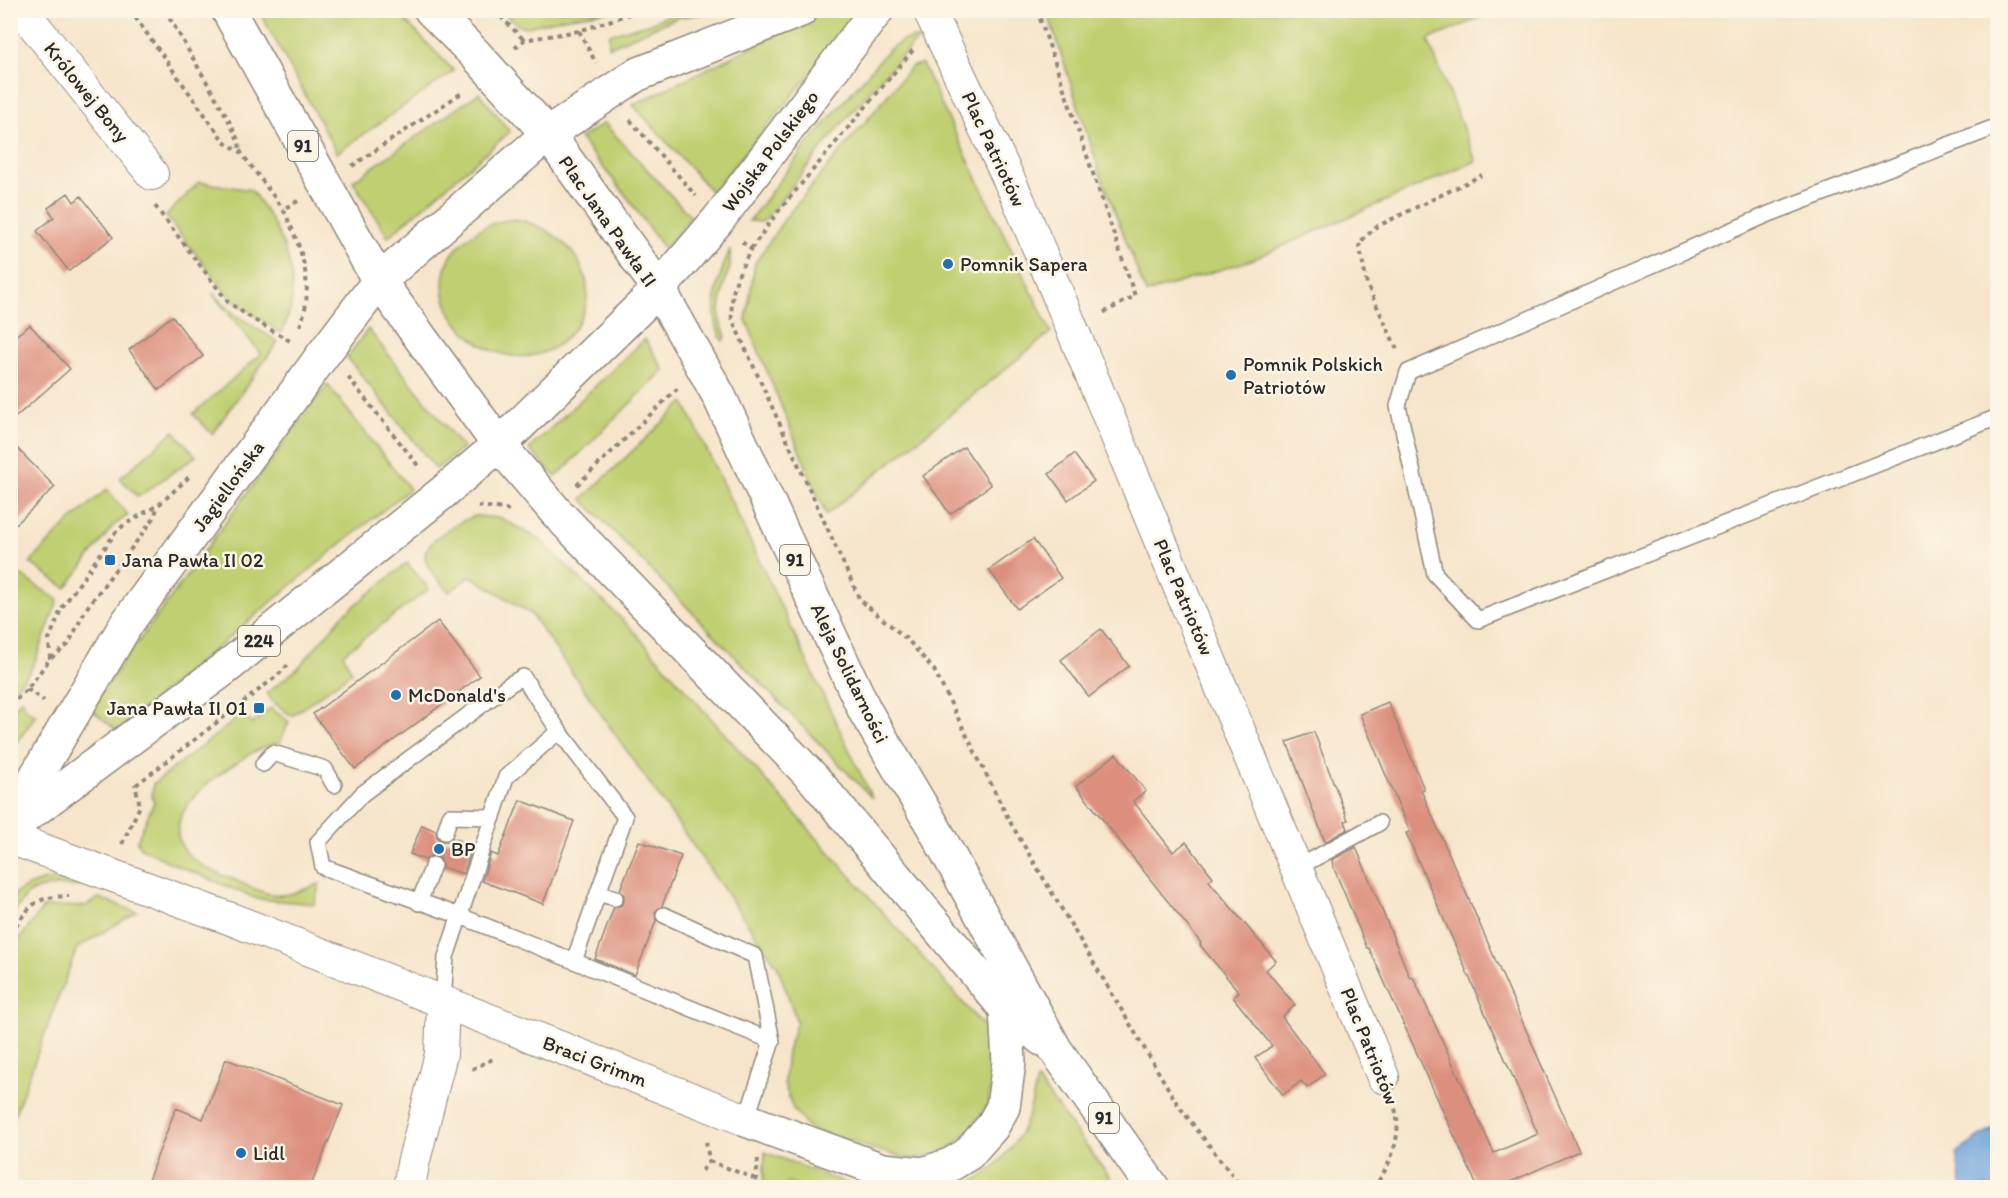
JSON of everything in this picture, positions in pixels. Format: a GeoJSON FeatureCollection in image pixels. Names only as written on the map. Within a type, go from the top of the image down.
{"type":"FeatureCollection","features":[{"type":"Feature","properties":{"kind":"main road","name":"91"},"geometry":{"type":"LineString","coordinates":[[228,10],[379,281],[499,445]]}},
{"type":"Feature","properties":{"kind":"main road","name":"91"},"geometry":{"type":"LineString","coordinates":[[431,10],[476,55],[548,134]]}},
{"type":"Feature","properties":{"kind":"main road","name":"Wojska Polskiego"},"geometry":{"type":"LineString","coordinates":[[659,289],[718,220],[877,10]]}},
{"type":"Feature","properties":{"kind":"main road"},"geometry":{"type":"LineString","coordinates":[[548,134],[636,75],[794,12]]}},
{"type":"Feature","properties":{"kind":"main road","name":"Plac Jana Pawła II"},"geometry":{"type":"LineString","coordinates":[[379,281],[548,134],[659,289],[499,445]]}},
{"type":"Feature","properties":{"kind":"main road","name":"Jagiellońska"},"geometry":{"type":"LineString","coordinates":[[10,820],[127,623],[379,281]]}},
{"type":"Feature","properties":{"kind":"main road","name":"Aleja Solidarności"},"geometry":{"type":"LineString","coordinates":[[659,289],[724,407],[865,711],[934,828],[1055,1050],[1153,1188]]}},
{"type":"Feature","properties":{"kind":"main road","name":"Aleja Solidarności"},"geometry":{"type":"LineString","coordinates":[[499,445],[553,508],[814,779],[1006,1009],[1055,1050]]}},
{"type":"Feature","properties":{"kind":"main road","name":"224"},"geometry":{"type":"LineString","coordinates":[[10,828],[228,666],[499,445]]}},
{"type":"Feature","properties":{"kind":"main road"},"geometry":{"type":"LineString","coordinates":[[746,1120],[882,1170],[923,1174],[950,1165],[968,1154],[993,1126],[1003,1107],[1009,1062],[1006,1009]]}},
{"type":"Feature","properties":{"kind":"street","name":"Królowej Bony"},"geometry":{"type":"LineString","coordinates":[[22,10],[150,186]]}},
{"type":"Feature","properties":{"kind":"street","name":"Plac Patriotów"},"geometry":{"type":"LineString","coordinates":[[933,17],[1019,201],[1383,1077]]}},
{"type":"Feature","properties":{"kind":"street","name":"Braci Grimm"},"geometry":{"type":"LineString","coordinates":[[10,838],[231,919],[746,1120]]}},
{"type":"Feature","properties":{"kind":"street"},"geometry":{"type":"LineString","coordinates":[[409,1188],[415,1155],[441,1054],[443,1002]]}},
{"type":"Feature","properties":{"kind":"lane"},"geometry":{"type":"LineString","coordinates":[[1998,126],[1769,214],[1408,372],[1398,406],[1435,574],[1478,620],[1998,417]]}},
{"type":"Feature","properties":{"kind":"lane"},"geometry":{"type":"LineString","coordinates":[[574,961],[625,816],[559,731],[523,677],[510,684],[362,794],[318,842],[323,867],[460,916],[772,1041]]}},
{"type":"Feature","properties":{"kind":"lane"},"geometry":{"type":"LineString","coordinates":[[443,1002],[446,957],[506,777],[559,731]]}},
{"type":"Feature","properties":{"kind":"lane"},"geometry":{"type":"LineString","coordinates":[[263,764],[273,753],[325,769],[334,785]]}},
{"type":"Feature","properties":{"kind":"lane"},"geometry":{"type":"LineString","coordinates":[[445,832],[450,816],[493,817]]}},
{"type":"Feature","properties":{"kind":"lane"},"geometry":{"type":"LineString","coordinates":[[1297,868],[1379,823]]}},
{"type":"Feature","properties":{"kind":"lane"},"geometry":{"type":"LineString","coordinates":[[419,903],[433,865]]}},
{"type":"Feature","properties":{"kind":"lane"},"geometry":{"type":"LineString","coordinates":[[598,893],[615,898]]}},
{"type":"Feature","properties":{"kind":"lane"},"geometry":{"type":"LineString","coordinates":[[664,915],[755,956],[772,1041],[746,1120]]}},
{"type":"Feature","properties":{"kind":"path"},"geometry":{"type":"LineString","coordinates":[[130,10],[225,143],[240,151],[283,209]]}},
{"type":"Feature","properties":{"kind":"path"},"geometry":{"type":"LineString","coordinates":[[165,10],[227,117],[239,142],[240,151]]}},
{"type":"Feature","properties":{"kind":"path"},"geometry":{"type":"LineString","coordinates":[[494,10],[524,40]]}},
{"type":"Feature","properties":{"kind":"path"},"geometry":{"type":"LineString","coordinates":[[1037,10],[1135,296],[1072,329]]}},
{"type":"Feature","properties":{"kind":"path"},"geometry":{"type":"LineString","coordinates":[[933,17],[751,249],[738,275],[731,299],[732,320],[860,600],[908,640],[934,670],[1010,822],[1178,1105],[1242,1188]]}},
{"type":"Feature","properties":{"kind":"path"},"geometry":{"type":"LineString","coordinates":[[579,31],[621,110],[718,220],[751,249]]}},
{"type":"Feature","properties":{"kind":"path"},"geometry":{"type":"LineString","coordinates":[[1408,372],[1367,285],[1359,243],[1376,227],[1482,175]]}},
{"type":"Feature","properties":{"kind":"path"},"geometry":{"type":"LineString","coordinates":[[150,186],[228,302],[286,339],[338,364],[458,515],[473,506],[506,509],[515,516]]}},
{"type":"Feature","properties":{"kind":"path"},"geometry":{"type":"LineString","coordinates":[[553,508],[679,387],[746,349]]}},
{"type":"Feature","properties":{"kind":"path"},"geometry":{"type":"LineString","coordinates":[[10,706],[27,689],[50,658],[69,645],[86,609],[154,518],[156,506],[116,532],[66,599],[49,640],[50,658]]}},
{"type":"Feature","properties":{"kind":"path"},"geometry":{"type":"LineString","coordinates":[[467,1073],[493,1058],[505,1057]]}},
{"type":"Feature","properties":{"kind":"path","name":"Plac Patriotów"},"geometry":{"type":"LineString","coordinates":[[1373,1188],[1380,1180],[1395,1148],[1398,1116],[1383,1077]]}},
{"type":"Feature","properties":{"kind":"path"},"geometry":{"type":"LineString","coordinates":[[700,1136],[707,1142],[708,1161],[702,1171]]}},
{"type":"Feature","properties":{"kind":"path"},"geometry":{"type":"LineString","coordinates":[[758,1155],[756,1179],[758,1188]]}},
{"type":"Feature","properties":{"kind":"path"},"geometry":{"type":"LineString","coordinates":[[708,1161],[756,1179]]}},
{"type":"Feature","properties":{"kind":"green space"},"geometry":{"type":"Polygon","coordinates":[[[259,11],[396,11],[454,71],[337,153],[259,11]]]}},
{"type":"Feature","properties":{"kind":"green space"},"geometry":{"type":"Polygon","coordinates":[[[501,11],[612,11],[563,18],[528,27],[519,26],[501,11]]]}},
{"type":"Feature","properties":{"kind":"green space"},"geometry":{"type":"Polygon","coordinates":[[[678,11],[718,11],[676,18],[609,47],[609,34],[648,24],[678,11]]]}},
{"type":"Feature","properties":{"kind":"green space"},"geometry":{"type":"Polygon","coordinates":[[[825,11],[863,11],[712,192],[633,105],[825,11]]]}},
{"type":"Feature","properties":{"kind":"green space"},"geometry":{"type":"Polygon","coordinates":[[[1047,11],[1496,11],[1428,40],[1476,161],[1251,260],[1146,293],[1099,170],[1047,11]]]}},
{"type":"Feature","properties":{"kind":"green space"},"geometry":{"type":"Polygon","coordinates":[[[919,39],[857,105],[763,222],[749,221],[805,147],[888,50],[902,41],[919,39]]]}},
{"type":"Feature","properties":{"kind":"green space"},"geometry":{"type":"Polygon","coordinates":[[[922,64],[1051,332],[826,515],[746,320],[755,263],[786,217],[912,66],[922,64]]]}},
{"type":"Feature","properties":{"kind":"green space"},"geometry":{"type":"Polygon","coordinates":[[[479,93],[510,132],[388,237],[353,181],[479,93]]]}},
{"type":"Feature","properties":{"kind":"green space"},"geometry":{"type":"Polygon","coordinates":[[[604,123],[691,217],[664,249],[624,193],[580,139],[604,123]]]}},
{"type":"Feature","properties":{"kind":"green space"},"geometry":{"type":"Polygon","coordinates":[[[199,182],[251,190],[273,222],[288,258],[292,277],[289,314],[281,333],[232,300],[166,216],[199,182]]]}},
{"type":"Feature","properties":{"kind":"green space"},"geometry":{"type":"Polygon","coordinates":[[[516,219],[536,225],[554,235],[569,249],[580,264],[586,281],[587,300],[581,319],[567,337],[543,353],[517,356],[492,350],[470,336],[453,316],[444,293],[446,269],[460,245],[485,226],[516,219]]]}},
{"type":"Feature","properties":{"kind":"green space"},"geometry":{"type":"Polygon","coordinates":[[[730,249],[730,268],[725,279],[720,309],[720,321],[726,337],[723,341],[716,323],[715,304],[720,276],[730,249]]]}},
{"type":"Feature","properties":{"kind":"green space"},"geometry":{"type":"Polygon","coordinates":[[[212,293],[236,315],[278,342],[212,434],[193,414],[261,354],[212,293]]]}},
{"type":"Feature","properties":{"kind":"green space"},"geometry":{"type":"Polygon","coordinates":[[[368,329],[463,448],[436,469],[347,357],[368,329]]]}},
{"type":"Feature","properties":{"kind":"green space"},"geometry":{"type":"Polygon","coordinates":[[[645,339],[664,370],[556,477],[529,449],[645,339]]]}},
{"type":"Feature","properties":{"kind":"green space"},"geometry":{"type":"Polygon","coordinates":[[[327,384],[410,489],[117,731],[91,709],[327,384]]]}},
{"type":"Feature","properties":{"kind":"green space"},"geometry":{"type":"Polygon","coordinates":[[[684,402],[872,798],[582,499],[684,402]]]}},
{"type":"Feature","properties":{"kind":"green space"},"geometry":{"type":"Polygon","coordinates":[[[174,431],[196,456],[138,497],[120,478],[174,431]]]}},
{"type":"Feature","properties":{"kind":"green space"},"geometry":{"type":"Polygon","coordinates":[[[107,489],[128,515],[113,526],[66,588],[30,563],[65,526],[107,489]]]}},
{"type":"Feature","properties":{"kind":"green space"},"geometry":{"type":"Polygon","coordinates":[[[476,516],[501,518],[539,539],[630,627],[987,1030],[996,1055],[988,1105],[970,1129],[950,1148],[935,1155],[911,1159],[810,1129],[793,1109],[784,1083],[787,1052],[797,1022],[778,967],[531,614],[471,576],[449,592],[428,565],[425,556],[431,544],[462,521],[476,516]]]}},
{"type":"Feature","properties":{"kind":"green space"},"geometry":{"type":"Polygon","coordinates":[[[407,563],[429,589],[343,654],[352,672],[292,716],[273,702],[267,693],[298,668],[343,615],[407,563]]]}},
{"type":"Feature","properties":{"kind":"green space"},"geometry":{"type":"Polygon","coordinates":[[[19,574],[58,600],[35,662],[28,674],[11,692],[11,582],[19,574]]]}},
{"type":"Feature","properties":{"kind":"green space"},"geometry":{"type":"Polygon","coordinates":[[[22,699],[27,710],[36,715],[11,751],[11,712],[22,699]]]}},
{"type":"Feature","properties":{"kind":"green space"},"geometry":{"type":"Polygon","coordinates":[[[271,708],[289,722],[280,743],[258,750],[207,784],[181,816],[178,828],[179,840],[186,852],[202,865],[263,892],[286,895],[320,884],[314,904],[257,899],[171,863],[141,848],[137,841],[154,802],[153,784],[241,713],[252,724],[271,708]]]}},
{"type":"Feature","properties":{"kind":"green space"},"geometry":{"type":"Polygon","coordinates":[[[59,878],[83,881],[82,886],[57,886],[34,891],[24,898],[11,917],[11,897],[34,884],[59,878]]]}},
{"type":"Feature","properties":{"kind":"green space"},"geometry":{"type":"Polygon","coordinates":[[[99,898],[137,912],[77,948],[11,1124],[11,950],[44,907],[86,906],[99,898]]]}},
{"type":"Feature","properties":{"kind":"green space"},"geometry":{"type":"Polygon","coordinates":[[[1037,1080],[1117,1187],[963,1187],[984,1175],[1010,1149],[1028,1116],[1037,1080]]]}},
{"type":"Feature","properties":{"kind":"green space"},"geometry":{"type":"Polygon","coordinates":[[[765,1152],[855,1187],[803,1187],[788,1182],[785,1187],[763,1187],[765,1152]]]}},
{"type":"Feature","properties":{"kind":"water"},"geometry":{"type":"Polygon","coordinates":[[[1997,1126],[1997,1187],[1962,1187],[1956,1153],[1997,1126]]]}},
{"type":"Feature","properties":{"kind":"building"},"geometry":{"type":"Polygon","coordinates":[[[68,193],[74,202],[81,196],[113,237],[69,271],[37,231],[54,217],[48,208],[68,193]]]}},
{"type":"Feature","properties":{"kind":"building"},"geometry":{"type":"Polygon","coordinates":[[[172,316],[203,356],[159,390],[129,350],[172,316]]]}},
{"type":"Feature","properties":{"kind":"building"},"geometry":{"type":"Polygon","coordinates":[[[30,325],[70,369],[10,422],[10,340],[30,325]]]}},
{"type":"Feature","properties":{"kind":"building"},"geometry":{"type":"Polygon","coordinates":[[[10,441],[55,487],[10,530],[10,441]]]}},
{"type":"Feature","properties":{"kind":"building"},"geometry":{"type":"Polygon","coordinates":[[[964,447],[991,485],[950,514],[923,476],[964,447]]]}},
{"type":"Feature","properties":{"kind":"building"},"geometry":{"type":"Polygon","coordinates":[[[1074,454],[1094,481],[1068,500],[1049,474],[1074,454]]]}},
{"type":"Feature","properties":{"kind":"building"},"geometry":{"type":"Polygon","coordinates":[[[1033,539],[1061,578],[1017,609],[989,570],[1033,539]]]}},
{"type":"Feature","properties":{"kind":"building","name":"McDonald's"},"geometry":{"type":"Polygon","coordinates":[[[438,621],[480,676],[355,769],[313,714],[438,621]]]}},
{"type":"Feature","properties":{"kind":"building"},"geometry":{"type":"Polygon","coordinates":[[[1101,629],[1129,666],[1089,697],[1061,660],[1101,629]]]}},
{"type":"Feature","properties":{"kind":"building"},"geometry":{"type":"Polygon","coordinates":[[[1388,702],[1424,789],[1421,790],[1579,1151],[1497,1188],[1478,1188],[1369,948],[1367,948],[1333,866],[1332,860],[1356,847],[1410,978],[1413,977],[1494,1153],[1538,1134],[1406,833],[1410,832],[1360,714],[1388,702]]]}},
{"type":"Feature","properties":{"kind":"building"},"geometry":{"type":"Polygon","coordinates":[[[1314,732],[1348,820],[1345,821],[1348,829],[1325,842],[1287,742],[1314,732]]]}},
{"type":"Feature","properties":{"kind":"building"},"geometry":{"type":"Polygon","coordinates":[[[1116,754],[1146,791],[1133,801],[1173,852],[1186,842],[1213,877],[1209,881],[1276,961],[1266,970],[1295,1005],[1282,1017],[1325,1074],[1307,1088],[1301,1081],[1283,1095],[1255,1058],[1272,1046],[1233,997],[1239,992],[1076,786],[1116,754]]]}},
{"type":"Feature","properties":{"kind":"building","name":"BP"},"geometry":{"type":"Polygon","coordinates":[[[520,800],[574,821],[543,904],[482,881],[491,853],[498,856],[520,800]]]}},
{"type":"Feature","properties":{"kind":"building","name":"BP"},"geometry":{"type":"Polygon","coordinates":[[[422,825],[436,831],[437,838],[442,841],[453,838],[473,846],[463,874],[442,867],[441,859],[436,856],[425,860],[410,854],[422,825]]]}},
{"type":"Feature","properties":{"kind":"building"},"geometry":{"type":"Polygon","coordinates":[[[639,841],[681,856],[662,906],[655,912],[656,921],[635,975],[595,959],[614,907],[621,905],[624,901],[624,895],[620,890],[639,841]]]}},
{"type":"Feature","properties":{"kind":"building","name":"Lidl"},"geometry":{"type":"Polygon","coordinates":[[[226,1059],[343,1105],[310,1188],[145,1188],[176,1108],[203,1119],[226,1059]]]}},
{"type":"Feature","properties":{"kind":"place","name":"Pomnik Sapera"},"geometry":{"type":"Point","coordinates":[948,264]}},
{"type":"Feature","properties":{"kind":"place","name":"Pomnik Polskich Patriotów"},"geometry":{"type":"Point","coordinates":[1231,375]}},
{"type":"Feature","properties":{"kind":"place","name":"Jana Pawła II 02"},"geometry":{"type":"Point","coordinates":[110,560]}},
{"type":"Feature","properties":{"kind":"place","name":"McDonald's"},"geometry":{"type":"Point","coordinates":[396,695]}},
{"type":"Feature","properties":{"kind":"place","name":"Jana Pawła II 01"},"geometry":{"type":"Point","coordinates":[259,708]}},
{"type":"Feature","properties":{"kind":"place","name":"BP"},"geometry":{"type":"Point","coordinates":[439,849]}},
{"type":"Feature","properties":{"kind":"place","name":"Lidl"},"geometry":{"type":"Point","coordinates":[241,1153]}}]}
